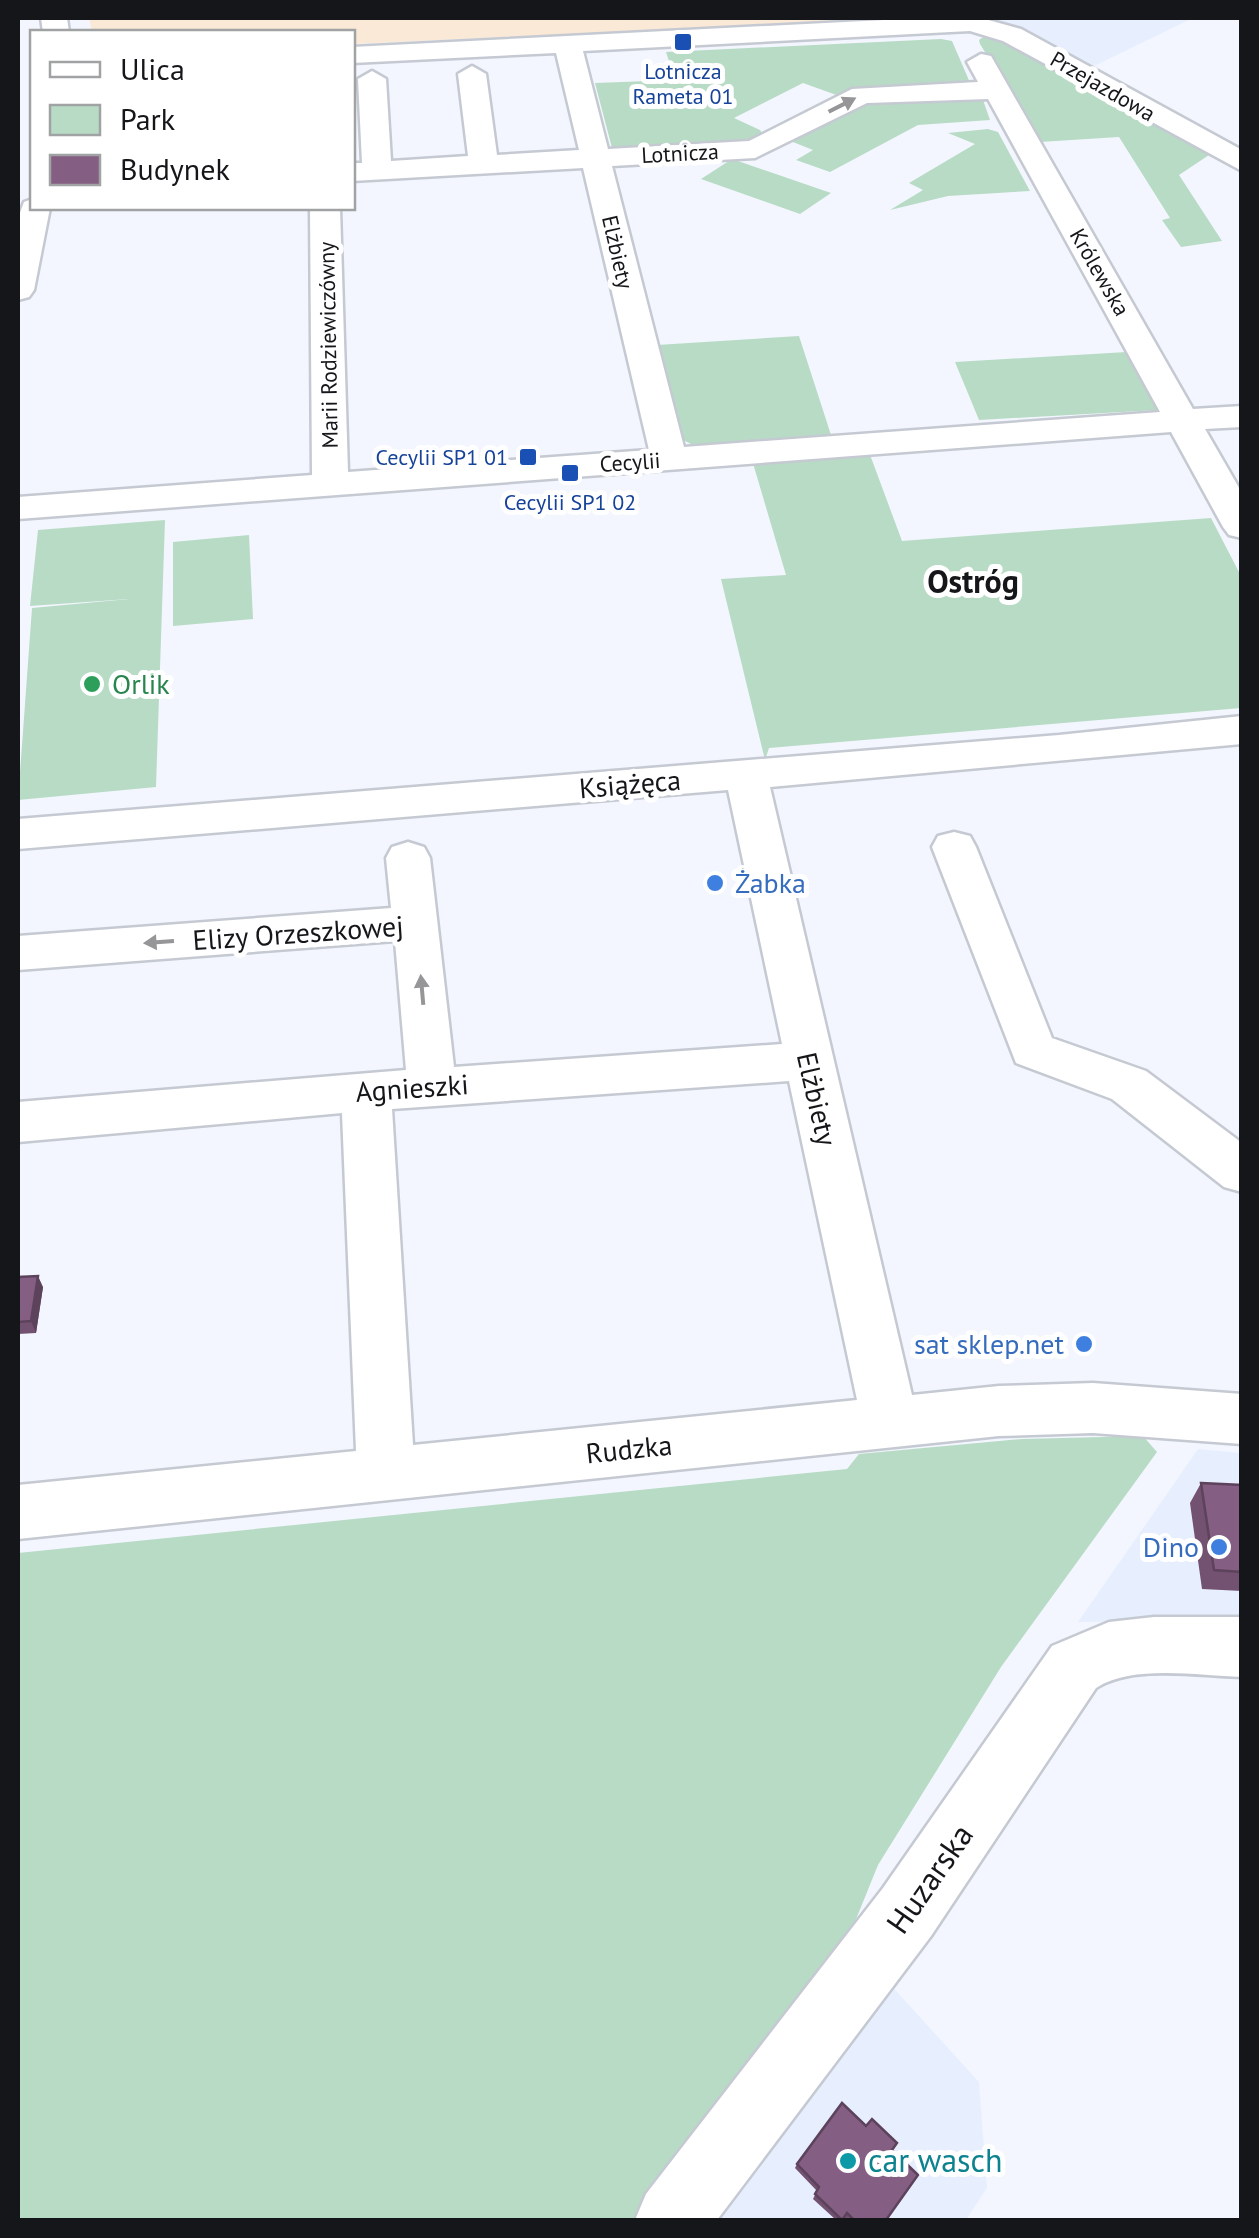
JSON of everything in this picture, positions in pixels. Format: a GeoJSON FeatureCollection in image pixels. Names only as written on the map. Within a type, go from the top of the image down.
{"type":"FeatureCollection","features":[{"type":"Feature","properties":{"kind":"street"},"geometry":{"type":"LineString","coordinates":[[355,55],[568,46],[959,20]]}},
{"type":"Feature","properties":{"kind":"street","name":"Królewska"},"geometry":{"type":"LineString","coordinates":[[959,20],[1242,527]]}},
{"type":"Feature","properties":{"kind":"street","name":"Przejazdowa"},"geometry":{"type":"LineString","coordinates":[[959,20],[1012,35],[1240,159]]}},
{"type":"Feature","properties":{"kind":"street","name":"Elżbiety"},"geometry":{"type":"LineString","coordinates":[[568,46],[669,459]]}},
{"type":"Feature","properties":{"kind":"street"},"geometry":{"type":"LineString","coordinates":[[472,74],[484,164]]}},
{"type":"Feature","properties":{"kind":"street"},"geometry":{"type":"LineString","coordinates":[[365,171],[372,80]]}},
{"type":"Feature","properties":{"kind":"street","name":"Lotnicza"},"geometry":{"type":"LineString","coordinates":[[365,171],[755,149],[862,95],[996,90]]}},
{"type":"Feature","properties":{"kind":"street"},"geometry":{"type":"LineString","coordinates":[[18,290],[35,210]]}},
{"type":"Feature","properties":{"kind":"street","name":"Marii Rodziewiczówny"},"geometry":{"type":"LineString","coordinates":[[326,210],[330,483]]}},
{"type":"Feature","properties":{"kind":"street","name":"Cecylii"},"geometry":{"type":"LineString","coordinates":[[18,508],[1242,416]]}},
{"type":"Feature","properties":{"kind":"street","name":"Książęca"},"geometry":{"type":"LineString","coordinates":[[18,834],[1242,730]]}},
{"type":"Feature","properties":{"kind":"street","name":"Elżbiety"},"geometry":{"type":"LineString","coordinates":[[746,775],[890,1423]]}},
{"type":"Feature","properties":{"kind":"street"},"geometry":{"type":"LineString","coordinates":[[954,847],[1033,1050],[1128,1085],[1242,1172]]}},
{"type":"Feature","properties":{"kind":"street"},"geometry":{"type":"LineString","coordinates":[[408,858],[416,923]]}},
{"type":"Feature","properties":{"kind":"street","name":"Elizy Orzeszkowej"},"geometry":{"type":"LineString","coordinates":[[18,953],[416,923],[432,1087]]}},
{"type":"Feature","properties":{"kind":"street","name":"Agnieszki"},"geometry":{"type":"LineString","coordinates":[[18,1122],[366,1092],[807,1061]]}},
{"type":"Feature","properties":{"kind":"street"},"geometry":{"type":"LineString","coordinates":[[366,1092],[386,1474]]}},
{"type":"Feature","properties":{"kind":"street","name":"Rudzka"},"geometry":{"type":"LineString","coordinates":[[18,1512],[890,1423],[1078,1408],[1242,1418]]}},
{"type":"Feature","properties":{"kind":"street","name":"Huzarska"},"geometry":{"type":"LineString","coordinates":[[672,2220],[907,1912],[1074,1667],[1092,1655],[1115,1650],[1242,1647]]}},
{"type":"Feature","properties":{"kind":"shaded area"},"geometry":{"type":"Polygon","coordinates":[[[89,18],[919,18],[355,44],[355,30],[92,30],[89,18]]]}},
{"type":"Feature","properties":{"kind":"shaded area"},"geometry":{"type":"Polygon","coordinates":[[[996,18],[1193,18],[1088,69],[996,18]]]}},
{"type":"Feature","properties":{"kind":"shaded area"},"geometry":{"type":"Polygon","coordinates":[[[1198,1449],[1241,1453],[1241,1621],[1078,1622],[1198,1449]]]}},
{"type":"Feature","properties":{"kind":"shaded area"},"geometry":{"type":"Polygon","coordinates":[[[878,1971],[979,2082],[987,2188],[966,2220],[685,2220],[878,1971]]]}},
{"type":"Feature","properties":{"kind":"green space"},"geometry":{"type":"Polygon","coordinates":[[[986,35],[1001,37],[1209,155],[1179,175],[1222,241],[1181,247],[1162,220],[1170,218],[1119,137],[1040,142],[980,44],[979,40],[986,35]]]}},
{"type":"Feature","properties":{"kind":"green space"},"geometry":{"type":"Polygon","coordinates":[[[952,41],[971,85],[842,97],[803,83],[734,118],[760,130],[766,139],[752,144],[621,152],[612,148],[595,83],[675,80],[666,52],[952,41]]]}},
{"type":"Feature","properties":{"kind":"green space"},"geometry":{"type":"Polygon","coordinates":[[[982,97],[990,120],[918,125],[830,172],[796,160],[813,150],[788,140],[864,101],[982,97]]]}},
{"type":"Feature","properties":{"kind":"green space"},"geometry":{"type":"Polygon","coordinates":[[[988,129],[998,132],[1030,191],[948,196],[890,210],[923,190],[909,183],[975,144],[948,133],[988,129]]]}},
{"type":"Feature","properties":{"kind":"green space"},"geometry":{"type":"Polygon","coordinates":[[[732,159],[831,193],[800,214],[701,179],[732,159]]]}},
{"type":"Feature","properties":{"kind":"green space"},"geometry":{"type":"Polygon","coordinates":[[[799,336],[831,435],[693,445],[681,439],[657,345],[799,336]]]}},
{"type":"Feature","properties":{"kind":"green space"},"geometry":{"type":"Polygon","coordinates":[[[1127,352],[1158,410],[979,420],[955,362],[1127,352]]]}},
{"type":"Feature","properties":{"kind":"green space"},"geometry":{"type":"Polygon","coordinates":[[[869,452],[902,541],[1211,518],[1241,576],[1241,708],[769,748],[765,760],[721,579],[786,575],[752,460],[869,452]]]}},
{"type":"Feature","properties":{"kind":"green space","name":"Orlik"},"geometry":{"type":"Polygon","coordinates":[[[165,520],[156,787],[18,800],[32,608],[129,599],[30,606],[38,530],[165,520]]]}},
{"type":"Feature","properties":{"kind":"green space"},"geometry":{"type":"Polygon","coordinates":[[[249,535],[253,619],[173,626],[173,542],[249,535]]]}},
{"type":"Feature","properties":{"kind":"green space"},"geometry":{"type":"Polygon","coordinates":[[[1143,1436],[1157,1452],[1001,1667],[878,1865],[833,1976],[640,2220],[18,2220],[18,1553],[847,1469],[859,1454],[1022,1439],[1143,1436]]]}},
{"type":"Feature","properties":{"kind":"building"},"geometry":{"type":"Polygon","coordinates":[[[38,1276],[31,1321],[18,1322],[18,1277],[38,1276]]]}},
{"type":"Feature","properties":{"kind":"building"},"geometry":{"type":"Polygon","coordinates":[[[1201,1483],[1242,1485],[1242,1572],[1214,1570],[1201,1483]]]}},
{"type":"Feature","properties":{"kind":"building","name":"car wasch"},"geometry":{"type":"Polygon","coordinates":[[[842,2103],[866,2126],[872,2119],[897,2143],[892,2150],[918,2175],[886,2220],[854,2220],[847,2213],[842,2220],[815,2194],[819,2187],[797,2164],[842,2103]]]}},
{"type":"Feature","properties":{"kind":"place","name":"Lotnicza Rameta 01"},"geometry":{"type":"Point","coordinates":[683,42]}},
{"type":"Feature","properties":{"kind":"place","name":"Cecylii SP1 01"},"geometry":{"type":"Point","coordinates":[528,457]}},
{"type":"Feature","properties":{"kind":"place","name":"Cecylii SP1 02"},"geometry":{"type":"Point","coordinates":[570,473]}},
{"type":"Feature","properties":{"kind":"place","name":"Orlik"},"geometry":{"type":"Point","coordinates":[92,684]}},
{"type":"Feature","properties":{"kind":"place","name":"Żabka"},"geometry":{"type":"Point","coordinates":[715,883]}},
{"type":"Feature","properties":{"kind":"place","name":"sat sklep.net"},"geometry":{"type":"Point","coordinates":[1084,1344]}},
{"type":"Feature","properties":{"kind":"place","name":"Dino"},"geometry":{"type":"Point","coordinates":[1219,1547]}},
{"type":"Feature","properties":{"kind":"place","name":"car wasch"},"geometry":{"type":"Point","coordinates":[848,2161]}},
{"type":"Feature","properties":{"kind":"district","name":"Ostróg"},"geometry":{"type":"Point","coordinates":[973,582]}}]}
